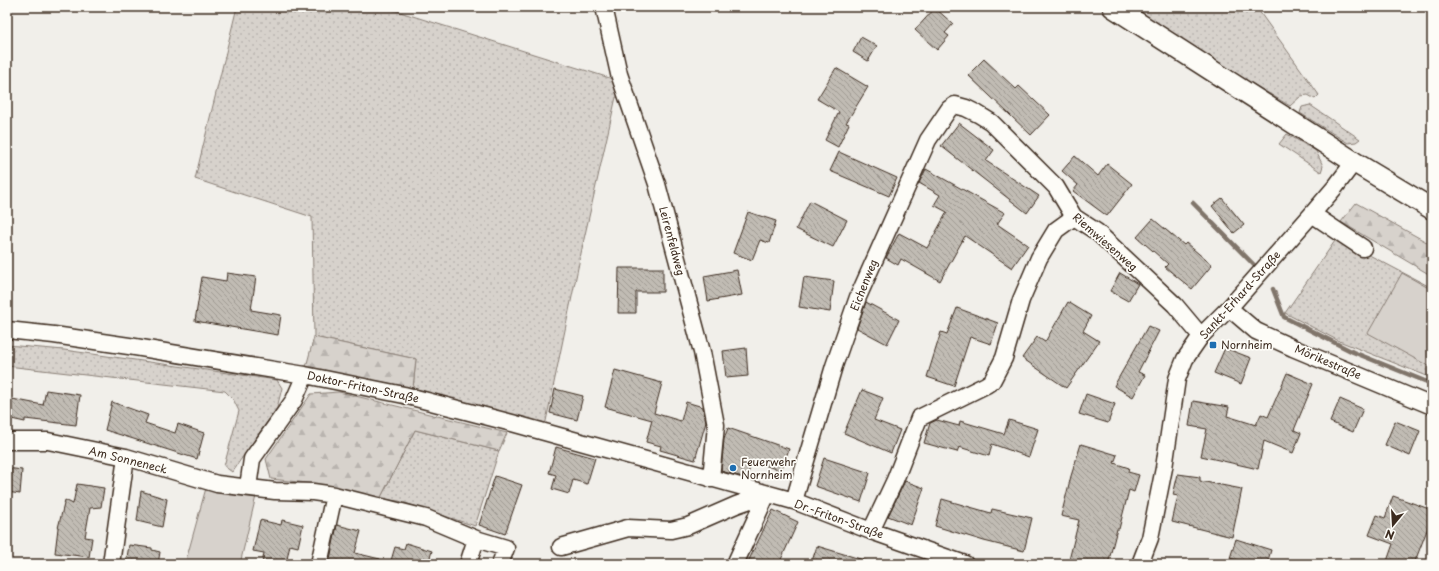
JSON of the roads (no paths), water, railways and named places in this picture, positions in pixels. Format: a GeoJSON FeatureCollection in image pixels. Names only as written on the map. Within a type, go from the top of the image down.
{"type":"FeatureCollection","features":[{"type":"Feature","properties":{"kind":"main road"},"geometry":{"type":"LineString","coordinates":[[1113,7],[1354,162],[1432,209]]}},
{"type":"Feature","properties":{"kind":"street","name":"Leirenfeldweg"},"geometry":{"type":"LineString","coordinates":[[604,7],[620,74],[657,184],[702,352],[716,425],[711,479]]}},
{"type":"Feature","properties":{"kind":"street","name":"Eichenweg"},"geometry":{"type":"LineString","coordinates":[[794,501],[834,366],[858,297],[928,140],[949,109],[955,105],[966,108],[978,114]]}},
{"type":"Feature","properties":{"kind":"street","name":"Riemwiesenweg"},"geometry":{"type":"LineString","coordinates":[[978,114],[991,122],[1056,187],[1074,217],[1097,232],[1175,305],[1201,336]]}},
{"type":"Feature","properties":{"kind":"street","name":"Sankt-Erhard-Straße"},"geometry":{"type":"LineString","coordinates":[[1140,564],[1151,530],[1165,460],[1177,379],[1185,359],[1201,336],[1229,308],[1312,214],[1354,162]]}},
{"type":"Feature","properties":{"kind":"street"},"geometry":{"type":"LineString","coordinates":[[1312,214],[1363,248]]}},
{"type":"Feature","properties":{"kind":"street"},"geometry":{"type":"LineString","coordinates":[[871,531],[895,480],[919,418],[992,381],[1004,358],[1021,300],[1039,258],[1056,230],[1074,217]]}},
{"type":"Feature","properties":{"kind":"street","name":"Mörikestraße"},"geometry":{"type":"LineString","coordinates":[[1229,308],[1256,331],[1432,406]]}},
{"type":"Feature","properties":{"kind":"street","name":"Doktor-Friton-Straße"},"geometry":{"type":"LineString","coordinates":[[7,330],[129,346],[305,375],[404,395],[512,423],[711,479]]}},
{"type":"Feature","properties":{"kind":"street"},"geometry":{"type":"LineString","coordinates":[[248,487],[252,459],[294,400],[305,375]]}},
{"type":"Feature","properties":{"kind":"street","name":"Am Sonneneck"},"geometry":{"type":"LineString","coordinates":[[7,441],[48,442],[126,457],[216,484],[313,492],[426,518],[476,539],[506,548],[500,564]]}},
{"type":"Feature","properties":{"kind":"street"},"geometry":{"type":"LineString","coordinates":[[111,564],[126,457]]}},
{"type":"Feature","properties":{"kind":"street","name":"Dr.-Friton-Straße"},"geometry":{"type":"LineString","coordinates":[[711,479],[794,501],[871,531],[965,564]]}},
{"type":"Feature","properties":{"kind":"street"},"geometry":{"type":"LineString","coordinates":[[561,547],[628,528],[671,530],[688,526],[736,505],[767,494]]}},
{"type":"Feature","properties":{"kind":"street"},"geometry":{"type":"LineString","coordinates":[[735,564],[767,494]]}},
{"type":"Feature","properties":{"kind":"street"},"geometry":{"type":"LineString","coordinates":[[319,564],[334,496]]}},
{"type":"Feature","properties":{"kind":"street"},"geometry":{"type":"LineString","coordinates":[[468,564],[476,539]]}},
{"type":"Feature","properties":{"kind":"waterway"},"geometry":{"type":"LineString","coordinates":[[1193,203],[1255,266]]}},
{"type":"Feature","properties":{"kind":"waterway"},"geometry":{"type":"LineString","coordinates":[[1273,289],[1284,317],[1353,352],[1432,384]]}},
{"type":"Feature","properties":{"kind":"place","name":"Nornheim"},"geometry":{"type":"Point","coordinates":[1213,345]}},
{"type":"Feature","properties":{"kind":"place","name":"Feuerwehr Nornheim"},"geometry":{"type":"Point","coordinates":[733,468]}}]}
